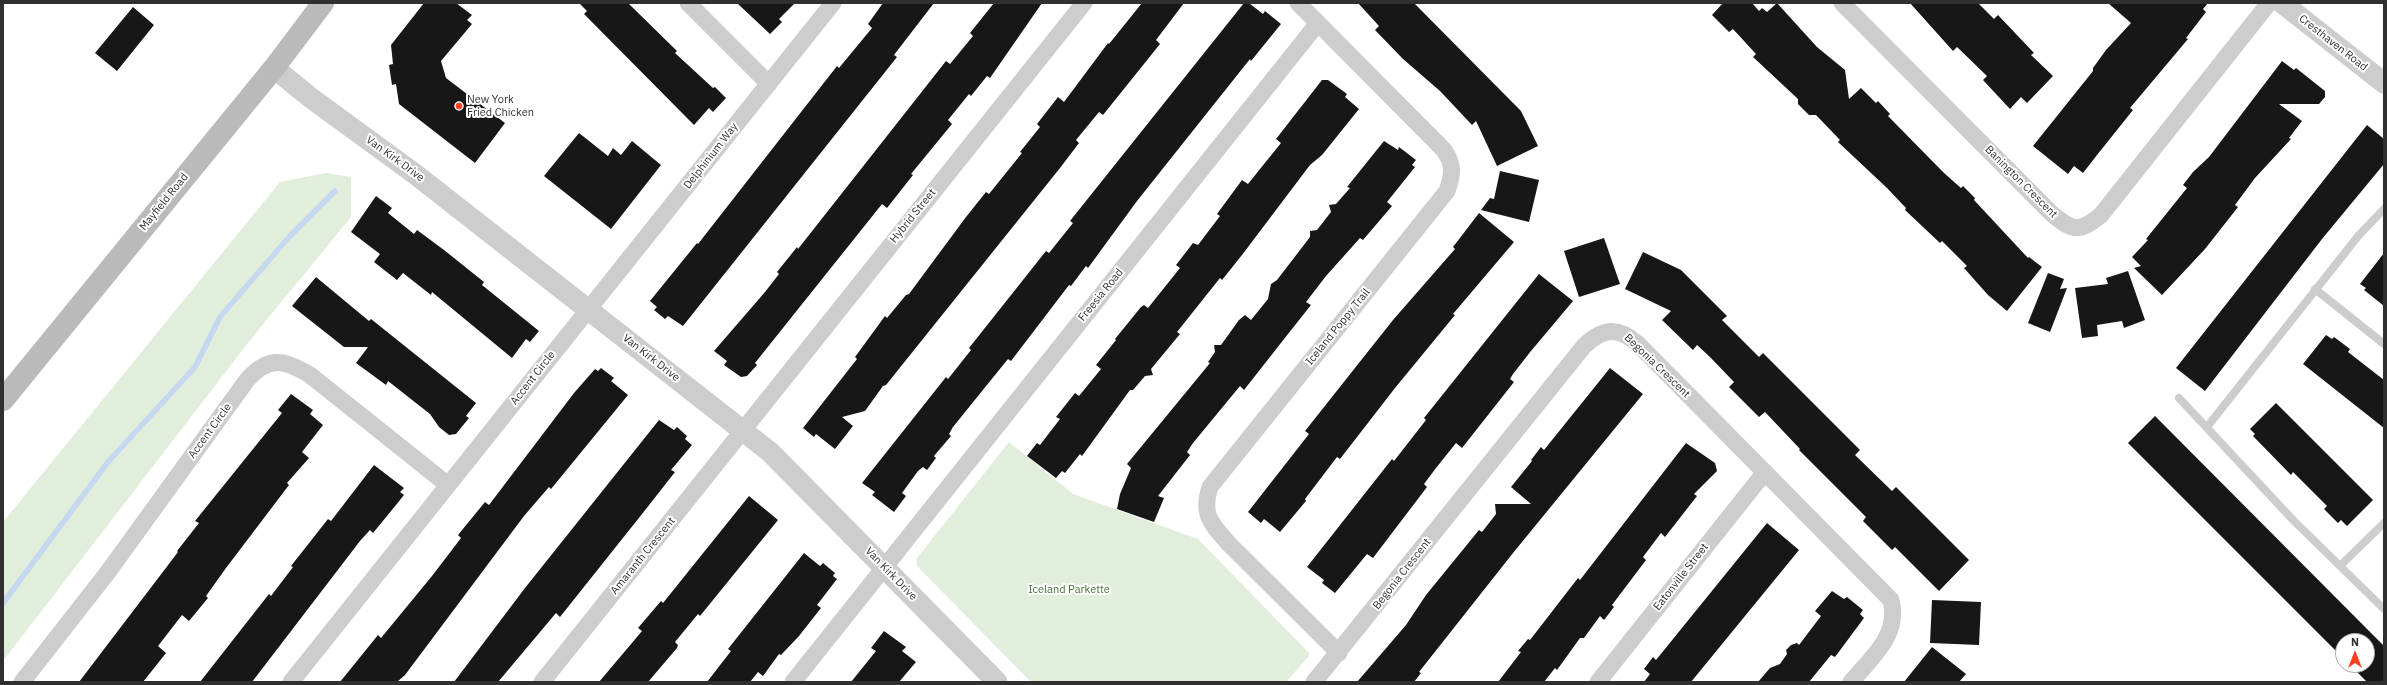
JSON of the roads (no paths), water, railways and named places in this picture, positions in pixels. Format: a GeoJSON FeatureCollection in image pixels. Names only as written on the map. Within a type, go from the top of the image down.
{"type":"FeatureCollection","features":[{"type":"Feature","properties":{"kind":"main road","name":"Mayfield Road"},"geometry":{"type":"LineString","coordinates":[[3,400],[274,68],[322,3]]}},
{"type":"Feature","properties":{"kind":"street"},"geometry":{"type":"LineString","coordinates":[[688,3],[769,84]]}},
{"type":"Feature","properties":{"kind":"street","name":"Delphinium Way"},"geometry":{"type":"LineString","coordinates":[[589,309],[833,3]]}},
{"type":"Feature","properties":{"kind":"street","name":"Hybrid Street"},"geometry":{"type":"LineString","coordinates":[[743,431],[1084,3]]}},
{"type":"Feature","properties":{"kind":"street","name":"Iceland Poppy Trail"},"geometry":{"type":"LineString","coordinates":[[1298,3],[1444,150],[1451,160],[1453,168],[1452,177],[1447,191],[1210,486],[1206,501],[1207,514],[1212,525],[1339,653]]}},
{"type":"Feature","properties":{"kind":"street","name":"Banington Crescent"},"geometry":{"type":"LineString","coordinates":[[1842,3],[2051,213],[2064,224],[2075,229],[2088,225],[2101,215],[2269,3]]}},
{"type":"Feature","properties":{"kind":"street","name":"Cresthaven Road"},"geometry":{"type":"LineString","coordinates":[[2282,3],[2384,83]]}},
{"type":"Feature","properties":{"kind":"street","name":"Freesia Road"},"geometry":{"type":"LineString","coordinates":[[884,567],[1318,23]]}},
{"type":"Feature","properties":{"kind":"street","name":"Van Kirk Drive"},"geometry":{"type":"LineString","coordinates":[[274,68],[311,98],[415,174],[589,309],[783,464],[997,682]]}},
{"type":"Feature","properties":{"kind":"street","name":"Accent Circle"},"geometry":{"type":"LineString","coordinates":[[291,682],[589,309]]}},
{"type":"Feature","properties":{"kind":"street","name":"Begonia Crescent"},"geometry":{"type":"LineString","coordinates":[[1314,682],[1339,653],[1584,346],[1592,338],[1613,331],[1622,332],[1631,338],[1891,600],[1894,612],[1891,630],[1851,682]]}},
{"type":"Feature","properties":{"kind":"street","name":"Accent Circle"},"geometry":{"type":"LineString","coordinates":[[22,682],[108,572],[247,380],[256,370],[269,363],[290,362],[310,375],[448,485]]}},
{"type":"Feature","properties":{"kind":"street","name":"Amaranth Crescent"},"geometry":{"type":"LineString","coordinates":[[542,682],[743,431]]}},
{"type":"Feature","properties":{"kind":"street","name":"Eatonville Street"},"geometry":{"type":"LineString","coordinates":[[1598,682],[1765,472]]}},
{"type":"Feature","properties":{"kind":"street"},"geometry":{"type":"LineString","coordinates":[[793,682],[884,567]]}},
{"type":"Feature","properties":{"kind":"lane"},"geometry":{"type":"LineString","coordinates":[[2207,427],[2359,234],[2384,209]]}},
{"type":"Feature","properties":{"kind":"lane"},"geometry":{"type":"LineString","coordinates":[[2315,289],[2384,344]]}},
{"type":"Feature","properties":{"kind":"lane"},"geometry":{"type":"LineString","coordinates":[[2179,398],[2294,521],[2341,565],[2384,609]]}},
{"type":"Feature","properties":{"kind":"lane"},"geometry":{"type":"LineString","coordinates":[[2341,565],[2384,523]]}},
{"type":"Feature","properties":{"kind":"waterway"},"geometry":{"type":"LineString","coordinates":[[3,603],[108,462],[195,367],[220,317],[289,237],[335,191]]}},
{"type":"Feature","properties":{"kind":"place","name":"New York Fried Chicken"},"geometry":{"type":"Point","coordinates":[459,106]}},
{"type":"Feature","properties":{"kind":"park label","name":"Iceland Parkette"},"geometry":{"type":"Point","coordinates":[1069,590]}}]}
